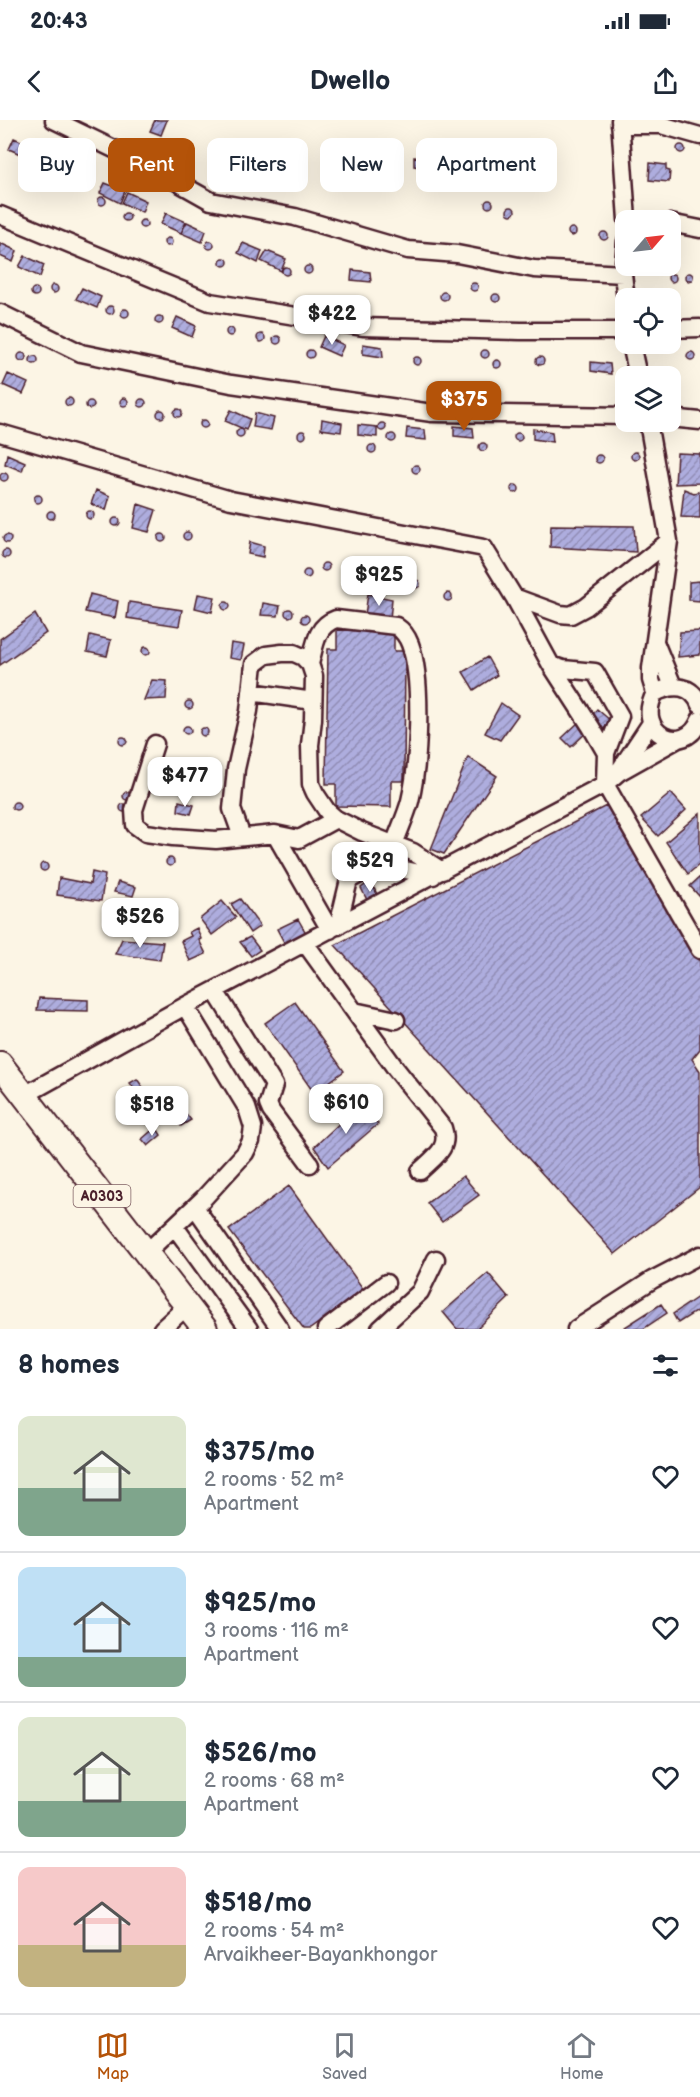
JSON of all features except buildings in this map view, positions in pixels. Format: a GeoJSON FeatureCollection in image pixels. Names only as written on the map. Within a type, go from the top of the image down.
{"type":"FeatureCollection","features":[{"type":"Feature","properties":{"kind":"highway","name":"A0303"},"geometry":{"type":"LineString","coordinates":[[0,1064],[205,1329]]}},
{"type":"Feature","properties":{"kind":"street"},"geometry":{"type":"LineString","coordinates":[[54,120],[147,165],[211,201],[295,217],[408,250],[457,254],[534,269],[615,274]]}},
{"type":"Feature","properties":{"kind":"street"},"geometry":{"type":"LineString","coordinates":[[626,210],[620,122],[661,125],[700,136]]}},
{"type":"Feature","properties":{"kind":"street"},"geometry":{"type":"LineString","coordinates":[[0,215],[210,302],[363,327],[615,331]]}},
{"type":"Feature","properties":{"kind":"street"},"geometry":{"type":"LineString","coordinates":[[681,225],[700,229]]}},
{"type":"Feature","properties":{"kind":"street"},"geometry":{"type":"LineString","coordinates":[[0,313],[81,353],[231,384],[432,414],[615,416]]}},
{"type":"Feature","properties":{"kind":"street"},"geometry":{"type":"LineString","coordinates":[[681,329],[700,328]]}},
{"type":"Feature","properties":{"kind":"street"},"geometry":{"type":"LineString","coordinates":[[681,419],[700,421]]}},
{"type":"Feature","properties":{"kind":"street"},"geometry":{"type":"LineString","coordinates":[[650,432],[669,540],[651,680],[655,693],[649,706],[651,723],[661,735],[678,739]]}},
{"type":"Feature","properties":{"kind":"street"},"geometry":{"type":"LineString","coordinates":[[0,433],[231,500],[484,548],[551,665],[606,753]]}},
{"type":"Feature","properties":{"kind":"street"},"geometry":{"type":"LineString","coordinates":[[514,597],[560,614],[572,615],[586,607],[669,540]]}},
{"type":"Feature","properties":{"kind":"street"},"geometry":{"type":"LineString","coordinates":[[310,664],[319,631],[328,621],[336,619],[396,626],[402,630],[410,643],[415,671],[419,734],[410,800],[394,845]]}},
{"type":"Feature","properties":{"kind":"street"},"geometry":{"type":"LineString","coordinates":[[655,641],[673,686]]}},
{"type":"Feature","properties":{"kind":"street"},"geometry":{"type":"LineString","coordinates":[[242,837],[232,809],[236,769],[254,664],[266,655],[294,653],[303,657],[310,664],[314,676],[310,745],[311,784],[327,811],[336,819],[413,852],[437,874]]}},
{"type":"Feature","properties":{"kind":"street"},"geometry":{"type":"LineString","coordinates":[[551,665],[563,669],[596,672],[620,716],[606,753],[604,784],[700,950]]}},
{"type":"Feature","properties":{"kind":"street"},"geometry":{"type":"LineString","coordinates":[[655,693],[673,686],[681,687],[698,698]]}},
{"type":"Feature","properties":{"kind":"street"},"geometry":{"type":"LineString","coordinates":[[251,692],[314,701]]}},
{"type":"Feature","properties":{"kind":"street"},"geometry":{"type":"LineString","coordinates":[[619,772],[651,723]]}},
{"type":"Feature","properties":{"kind":"street"},"geometry":{"type":"LineString","coordinates":[[23,1096],[186,1006],[604,784],[619,772],[692,733],[699,725]]}},
{"type":"Feature","properties":{"kind":"street"},"geometry":{"type":"LineString","coordinates":[[156,744],[134,810],[135,825],[146,833],[216,840],[275,834],[299,839],[336,819]]}},
{"type":"Feature","properties":{"kind":"street"},"geometry":{"type":"LineString","coordinates":[[275,834],[334,928]]}},
{"type":"Feature","properties":{"kind":"street"},"geometry":{"type":"LineString","coordinates":[[334,928],[349,880],[378,864],[437,874]]}},
{"type":"Feature","properties":{"kind":"street"},"geometry":{"type":"LineString","coordinates":[[306,943],[396,1069],[443,1128],[446,1137],[445,1146],[420,1171]]}},
{"type":"Feature","properties":{"kind":"street"},"geometry":{"type":"LineString","coordinates":[[215,991],[274,1085],[268,1104],[271,1111],[310,1164]]}},
{"type":"Feature","properties":{"kind":"street"},"geometry":{"type":"LineString","coordinates":[[147,1252],[195,1207],[245,1154],[251,1141],[253,1127],[248,1108],[186,1006]]}},
{"type":"Feature","properties":{"kind":"street"},"geometry":{"type":"LineString","coordinates":[[354,1011],[396,1020]]}},
{"type":"Feature","properties":{"kind":"street"},"geometry":{"type":"LineString","coordinates":[[195,1207],[280,1329]]}},
{"type":"Feature","properties":{"kind":"street"},"geometry":{"type":"LineString","coordinates":[[175,1227],[249,1329]]}},
{"type":"Feature","properties":{"kind":"street"},"geometry":{"type":"LineString","coordinates":[[576,1329],[652,1280],[700,1255]]}},
{"type":"Feature","properties":{"kind":"street"},"geometry":{"type":"LineString","coordinates":[[380,1329],[420,1292],[436,1259]]}},
{"type":"Feature","properties":{"kind":"street"},"geometry":{"type":"LineString","coordinates":[[326,1329],[386,1283]]}},
{"type":"Feature","properties":{"kind":"street"},"geometry":{"type":"LineString","coordinates":[[162,1329],[188,1305]]}}]}
